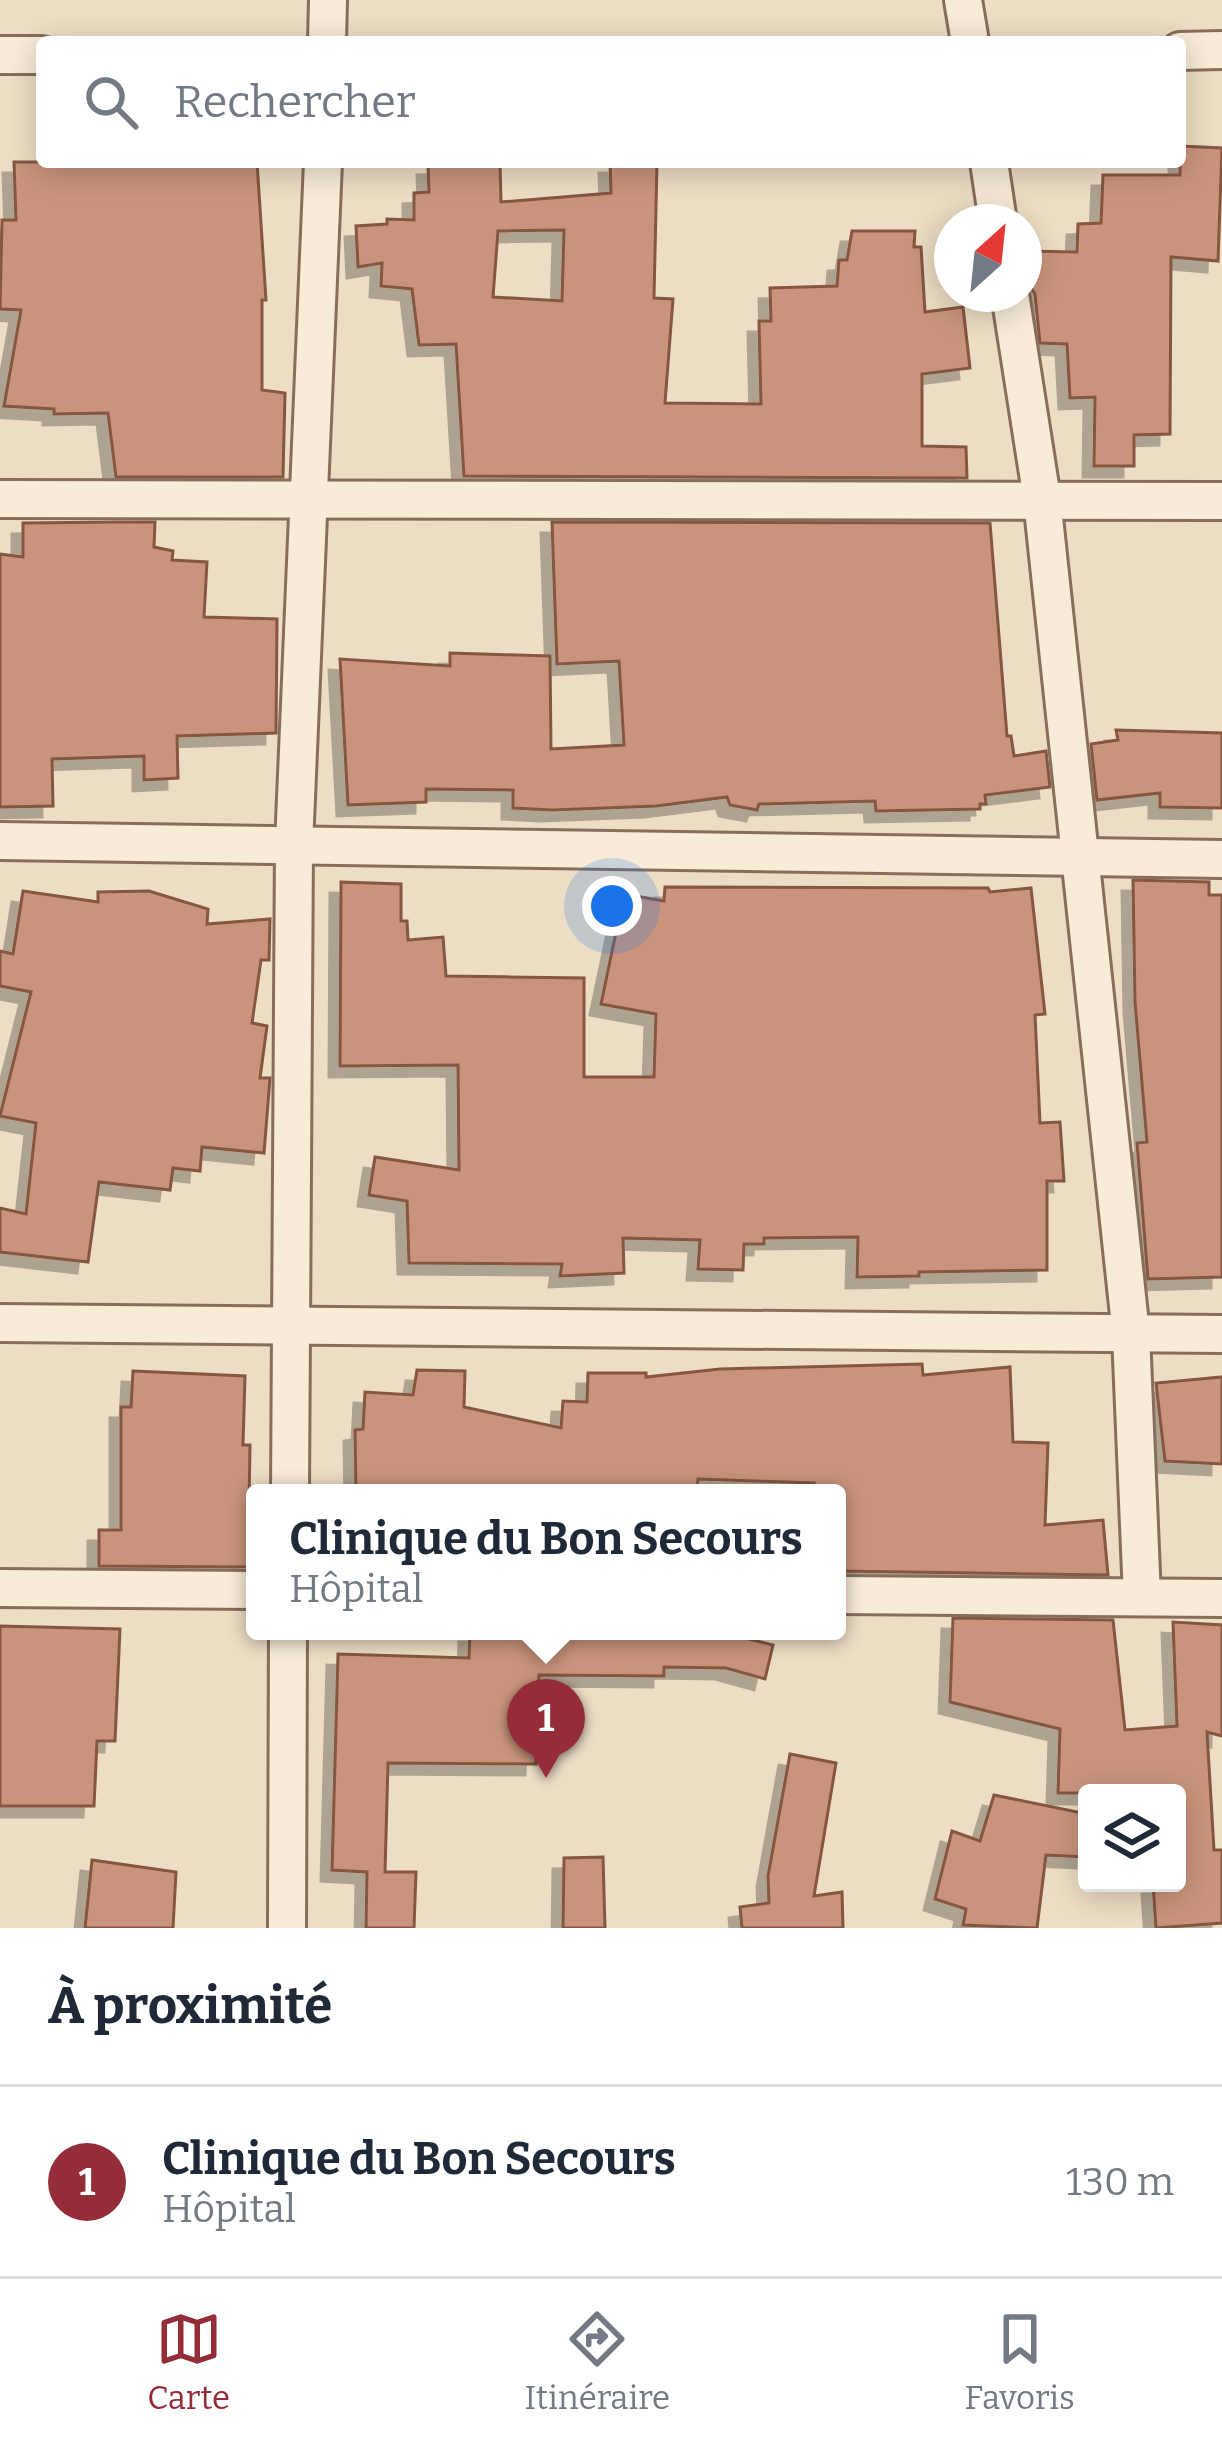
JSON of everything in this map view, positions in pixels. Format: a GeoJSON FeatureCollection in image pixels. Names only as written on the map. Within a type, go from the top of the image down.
{"type":"FeatureCollection","features":[{"type":"Feature","properties":{"kind":"street"},"geometry":{"type":"LineString","coordinates":[[327,36],[328,0]]}},
{"type":"Feature","properties":{"kind":"street"},"geometry":{"type":"LineString","coordinates":[[963,0],[969,36]]}},
{"type":"Feature","properties":{"kind":"street"},"geometry":{"type":"LineString","coordinates":[[1186,51],[1222,50]]}},
{"type":"Feature","properties":{"kind":"street"},"geometry":{"type":"LineString","coordinates":[[0,55],[36,55]]}},
{"type":"Feature","properties":{"kind":"street"},"geometry":{"type":"LineString","coordinates":[[290,1484],[294,845],[323,168]]}},
{"type":"Feature","properties":{"kind":"street"},"geometry":{"type":"LineString","coordinates":[[990,168],[995,204]]}},
{"type":"Feature","properties":{"kind":"street"},"geometry":{"type":"LineString","coordinates":[[1013,312],[1042,499],[1131,1334],[1142,1597]]}},
{"type":"Feature","properties":{"kind":"street"},"geometry":{"type":"LineString","coordinates":[[0,499],[1222,501]]}},
{"type":"Feature","properties":{"kind":"street"},"geometry":{"type":"LineString","coordinates":[[0,841],[1222,859]]}},
{"type":"Feature","properties":{"kind":"street"},"geometry":{"type":"LineString","coordinates":[[0,1323],[1222,1334]]}},
{"type":"Feature","properties":{"kind":"street"},"geometry":{"type":"LineString","coordinates":[[0,1588],[246,1590]]}},
{"type":"Feature","properties":{"kind":"street"},"geometry":{"type":"LineString","coordinates":[[846,1594],[1222,1598]]}},
{"type":"Feature","properties":{"kind":"street"},"geometry":{"type":"LineString","coordinates":[[287,1928],[288,1640]]}},
{"type":"Feature","properties":{"kind":"building"},"geometry":{"type":"Polygon","coordinates":[[[1186,146],[1222,148],[1218,261],[1171,257],[1170,434],[1134,435],[1134,466],[1094,466],[1095,397],[1070,398],[1067,344],[1040,343],[1037,312],[1042,312],[1042,251],[1077,252],[1078,224],[1101,223],[1103,175],[1180,175],[1180,168],[1186,168],[1186,146]]]}},
{"type":"Feature","properties":{"kind":"building"},"geometry":{"type":"Polygon","coordinates":[[[14,162],[36,162],[36,168],[257,168],[266,300],[262,300],[262,390],[285,393],[283,477],[116,477],[108,413],[54,414],[54,409],[4,406],[21,310],[0,309],[2,220],[16,220],[14,162]]]}},
{"type":"Feature","properties":{"kind":"building"},"geometry":{"type":"Polygon","coordinates":[[[428,168],[500,168],[501,202],[611,193],[610,168],[657,168],[654,298],[673,299],[665,403],[761,404],[759,321],[771,321],[770,288],[837,286],[839,260],[847,260],[852,231],[915,231],[914,247],[921,247],[925,312],[964,312],[970,368],[922,374],[922,446],[966,447],[967,478],[464,476],[456,344],[419,345],[412,289],[381,286],[382,263],[358,267],[356,226],[387,224],[387,219],[414,220],[414,193],[429,192],[428,168]],[[564,230],[498,231],[493,297],[562,301],[564,230]]]}},
{"type":"Feature","properties":{"kind":"building"},"geometry":{"type":"Polygon","coordinates":[[[155,522],[154,547],[173,551],[172,560],[207,562],[204,617],[277,619],[276,733],[177,736],[178,778],[144,780],[144,756],[52,759],[53,806],[0,807],[0,554],[23,557],[23,523],[155,522]]]}},
{"type":"Feature","properties":{"kind":"building"},"geometry":{"type":"Polygon","coordinates":[[[552,522],[990,523],[1007,736],[1011,736],[1014,756],[1046,751],[1050,787],[985,795],[986,804],[980,804],[980,809],[876,811],[875,801],[759,804],[757,810],[730,805],[727,797],[656,806],[552,810],[513,808],[513,790],[426,789],[426,802],[348,805],[340,659],[450,666],[450,653],[550,656],[551,749],[624,745],[619,661],[557,664],[552,522]]]}},
{"type":"Feature","properties":{"kind":"building"},"geometry":{"type":"Polygon","coordinates":[[[1116,730],[1222,733],[1222,808],[1160,807],[1160,793],[1097,800],[1091,744],[1118,740],[1116,730]]]}},
{"type":"Feature","properties":{"kind":"building"},"geometry":{"type":"Polygon","coordinates":[[[1133,880],[1209,882],[1209,895],[1222,895],[1222,1277],[1148,1279],[1137,1143],[1147,1142],[1135,1002],[1133,880]]]}},
{"type":"Feature","properties":{"kind":"building"},"geometry":{"type":"Polygon","coordinates":[[[341,882],[401,884],[401,921],[407,921],[408,940],[443,937],[446,976],[584,978],[584,1077],[654,1077],[656,1014],[601,1004],[624,894],[664,901],[665,887],[988,888],[990,892],[1031,888],[1045,1014],[1035,1015],[1040,1123],[1060,1122],[1064,1181],[1047,1181],[1047,1270],[857,1277],[858,1237],[764,1238],[764,1244],[744,1244],[743,1270],[698,1269],[700,1240],[623,1238],[624,1273],[560,1276],[562,1264],[409,1263],[407,1201],[369,1195],[375,1157],[459,1170],[458,1065],[340,1066],[341,882]]]}},
{"type":"Feature","properties":{"kind":"building"},"geometry":{"type":"Polygon","coordinates":[[[23,891],[98,902],[98,892],[149,891],[208,909],[207,924],[270,919],[269,960],[261,960],[252,1023],[267,1026],[260,1078],[270,1078],[264,1153],[202,1147],[200,1171],[173,1168],[170,1190],[99,1182],[88,1262],[0,1252],[0,1208],[26,1214],[36,1123],[0,1116],[31,992],[0,986],[0,951],[13,954],[23,891]]]}},
{"type":"Feature","properties":{"kind":"building"},"geometry":{"type":"Polygon","coordinates":[[[922,1364],[923,1375],[1010,1367],[1013,1442],[1048,1443],[1045,1525],[1103,1520],[1108,1575],[846,1571],[846,1484],[698,1479],[698,1484],[356,1484],[355,1430],[363,1429],[365,1392],[413,1395],[417,1370],[465,1371],[464,1407],[561,1428],[563,1401],[587,1402],[588,1373],[646,1373],[646,1377],[720,1369],[922,1364]]]}},
{"type":"Feature","properties":{"kind":"building"},"geometry":{"type":"Polygon","coordinates":[[[133,1371],[245,1376],[243,1445],[250,1445],[246,1567],[99,1566],[99,1530],[121,1530],[121,1407],[131,1407],[133,1371]]]}},
{"type":"Feature","properties":{"kind":"building"},"geometry":{"type":"Polygon","coordinates":[[[1222,1377],[1222,1464],[1165,1461],[1156,1383],[1222,1377]]]}},
{"type":"Feature","properties":{"kind":"building"},"geometry":{"type":"Polygon","coordinates":[[[953,1618],[1113,1620],[1125,1730],[1177,1726],[1173,1622],[1222,1625],[1222,1736],[1207,1732],[1214,1850],[1222,1850],[1222,1923],[1156,1928],[1154,1892],[1186,1892],[1186,1784],[1078,1784],[1078,1793],[1058,1793],[1060,1729],[950,1702],[953,1618]]]}},
{"type":"Feature","properties":{"kind":"building"},"geometry":{"type":"Polygon","coordinates":[[[0,1626],[120,1629],[115,1741],[97,1741],[94,1806],[0,1806],[0,1626]]]}},
{"type":"Feature","properties":{"kind":"building"},"geometry":{"type":"Polygon","coordinates":[[[470,1640],[753,1640],[773,1645],[765,1679],[726,1668],[664,1667],[664,1676],[539,1675],[536,1764],[388,1763],[385,1872],[416,1872],[414,1928],[366,1928],[367,1872],[332,1870],[338,1654],[469,1658],[470,1640]]]}},
{"type":"Feature","properties":{"kind":"building"},"geometry":{"type":"Polygon","coordinates":[[[790,1754],[836,1763],[814,1896],[842,1892],[843,1928],[742,1928],[740,1907],[769,1903],[768,1876],[790,1754]]]}},
{"type":"Feature","properties":{"kind":"building"},"geometry":{"type":"Polygon","coordinates":[[[994,1795],[1078,1812],[1078,1857],[1046,1855],[1037,1928],[963,1925],[966,1909],[935,1899],[952,1831],[980,1841],[994,1795]]]}},
{"type":"Feature","properties":{"kind":"building"},"geometry":{"type":"Polygon","coordinates":[[[603,1857],[605,1928],[563,1928],[564,1858],[603,1857]]]}},
{"type":"Feature","properties":{"kind":"building"},"geometry":{"type":"Polygon","coordinates":[[[92,1860],[176,1872],[173,1928],[85,1928],[92,1860]]]}},
{"type":"Feature","properties":{"kind":"place","name":"Clinique du Bon Secours"},"geometry":{"type":"Point","coordinates":[546,1778]}}]}
